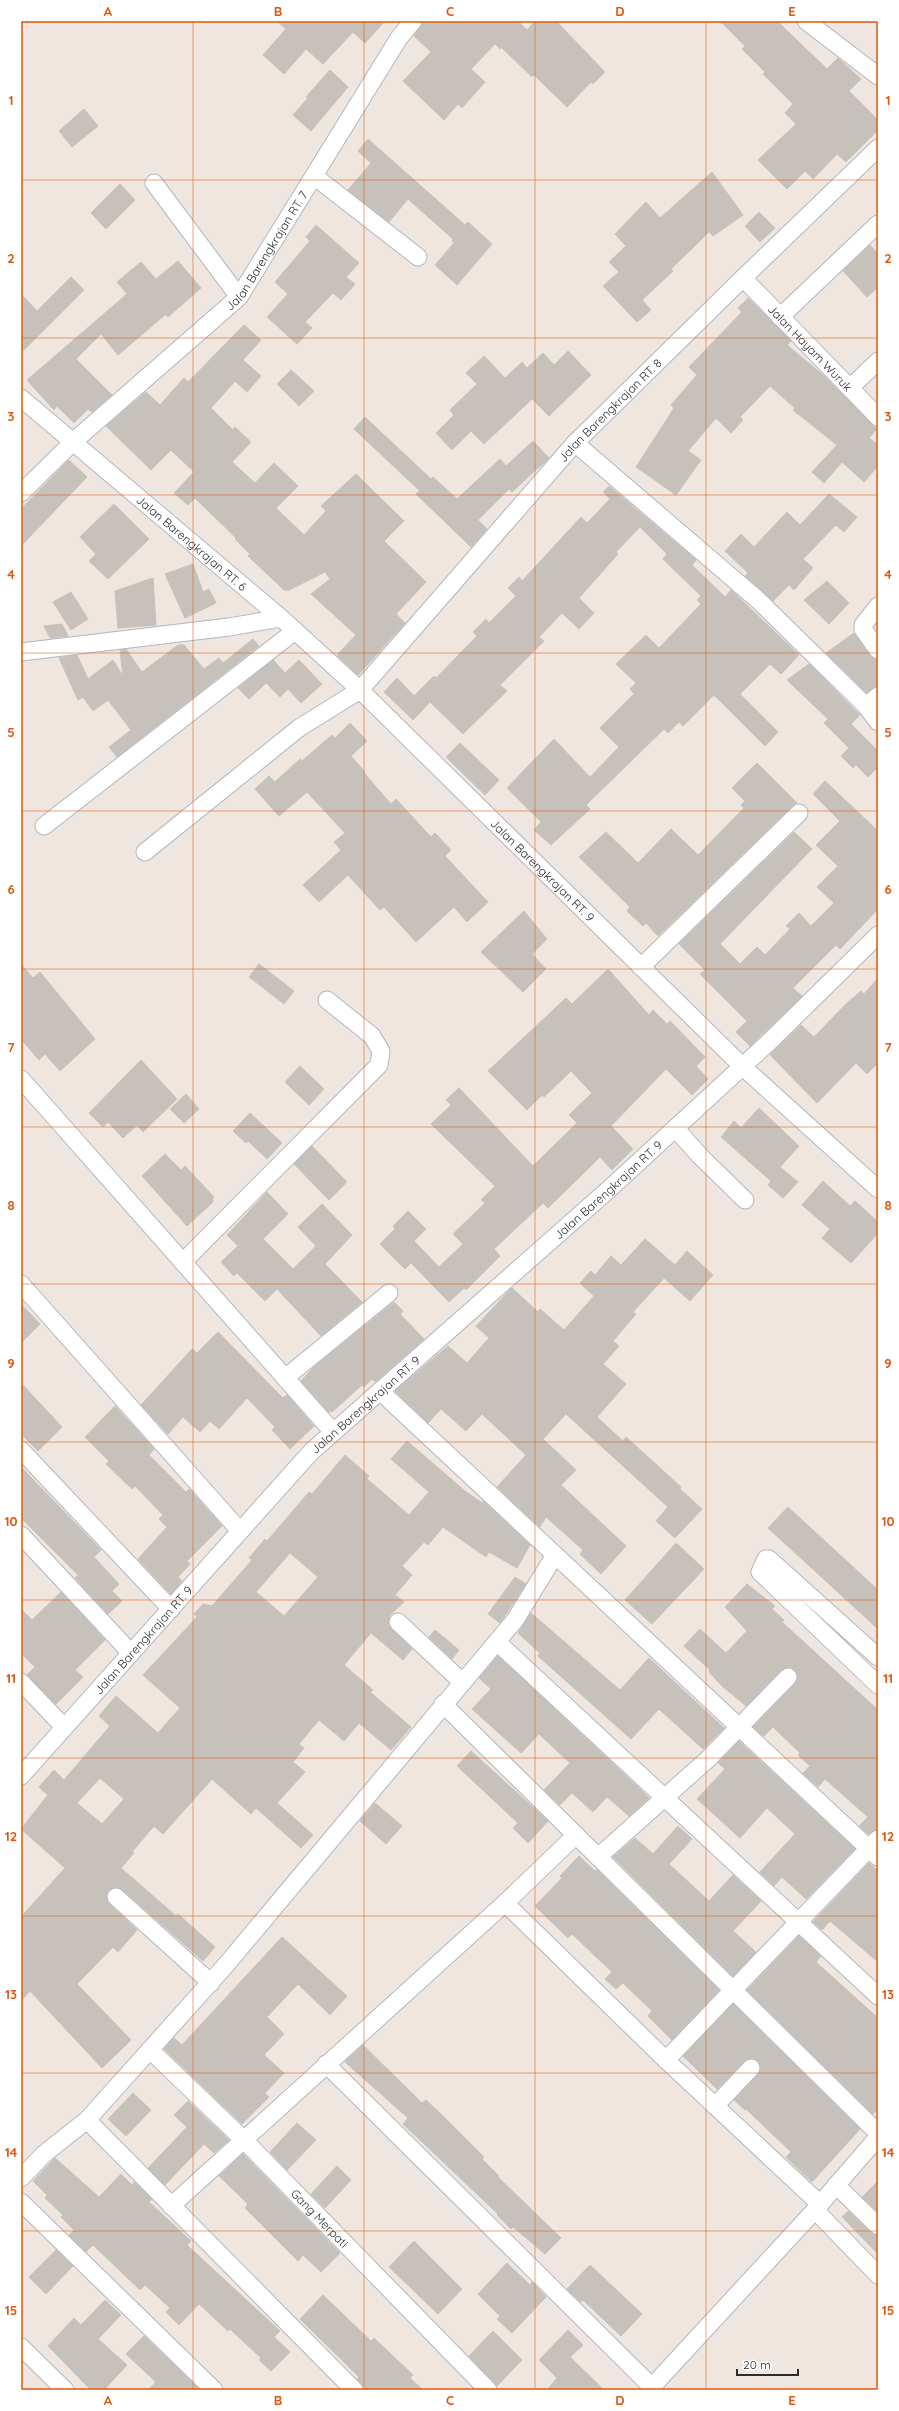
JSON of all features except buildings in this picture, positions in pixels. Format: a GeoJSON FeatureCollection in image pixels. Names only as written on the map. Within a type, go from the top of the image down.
{"type":"FeatureCollection","features":[{"type":"Feature","properties":{"kind":"street","name":"Jalan Barengkrajan RT. 7"},"geometry":{"type":"LineString","coordinates":[[21,493],[74,441],[239,298],[399,38],[413,21]]}},
{"type":"Feature","properties":{"kind":"street"},"geometry":{"type":"LineString","coordinates":[[806,21],[878,76]]}},
{"type":"Feature","properties":{"kind":"street","name":"Jalan Barengkrajan RT. 8"},"geometry":{"type":"LineString","coordinates":[[145,852],[299,728],[360,690],[575,444],[743,278],[878,148]]}},
{"type":"Feature","properties":{"kind":"street"},"geometry":{"type":"LineString","coordinates":[[314,176],[418,257]]}},
{"type":"Feature","properties":{"kind":"street"},"geometry":{"type":"LineString","coordinates":[[154,183],[239,298]]}},
{"type":"Feature","properties":{"kind":"street"},"geometry":{"type":"LineString","coordinates":[[780,317],[878,224]]}},
{"type":"Feature","properties":{"kind":"street","name":"Jalan Hayam Wuruk"},"geometry":{"type":"LineString","coordinates":[[743,278],[851,387],[878,417]]}},
{"type":"Feature","properties":{"kind":"street"},"geometry":{"type":"LineString","coordinates":[[851,387],[878,361]]}},
{"type":"Feature","properties":{"kind":"street","name":"Jalan Barengkrajan RT. 6"},"geometry":{"type":"LineString","coordinates":[[21,398],[74,441],[281,618],[360,690]]}},
{"type":"Feature","properties":{"kind":"street"},"geometry":{"type":"LineString","coordinates":[[575,444],[758,600],[872,700],[878,722]]}},
{"type":"Feature","properties":{"kind":"street"},"geometry":{"type":"LineString","coordinates":[[878,606],[863,625],[863,629],[878,650]]}},
{"type":"Feature","properties":{"kind":"street"},"geometry":{"type":"LineString","coordinates":[[21,652],[229,627],[281,618]]}},
{"type":"Feature","properties":{"kind":"street"},"geometry":{"type":"LineString","coordinates":[[44,826],[295,631]]}},
{"type":"Feature","properties":{"kind":"street","name":"Jalan Barengkrajan RT. 9"},"geometry":{"type":"LineString","coordinates":[[360,690],[743,1067],[878,1189]]}},
{"type":"Feature","properties":{"kind":"street"},"geometry":{"type":"LineString","coordinates":[[641,967],[799,813]]}},
{"type":"Feature","properties":{"kind":"street","name":"Jalan Barengkrajan RT. 9"},"geometry":{"type":"LineString","coordinates":[[21,1776],[310,1452],[381,1392],[743,1067],[878,935]]}},
{"type":"Feature","properties":{"kind":"street"},"geometry":{"type":"LineString","coordinates":[[182,1262],[379,1065],[381,1051],[372,1036],[327,1000]]}},
{"type":"Feature","properties":{"kind":"street"},"geometry":{"type":"LineString","coordinates":[[21,1079],[333,1432]]}},
{"type":"Feature","properties":{"kind":"street"},"geometry":{"type":"LineString","coordinates":[[675,1128],[701,1157],[745,1200]]}},
{"type":"Feature","properties":{"kind":"street"},"geometry":{"type":"LineString","coordinates":[[21,1284],[240,1531]]}},
{"type":"Feature","properties":{"kind":"street"},"geometry":{"type":"LineString","coordinates":[[285,1378],[389,1293]]}},
{"type":"Feature","properties":{"kind":"street"},"geometry":{"type":"LineString","coordinates":[[381,1392],[740,1727],[875,1848],[799,1922],[666,2060]]}},
{"type":"Feature","properties":{"kind":"street"},"geometry":{"type":"LineString","coordinates":[[21,1450],[171,1609]]}},
{"type":"Feature","properties":{"kind":"street"},"geometry":{"type":"LineString","coordinates":[[21,1535],[131,1654]]}},
{"type":"Feature","properties":{"kind":"street"},"geometry":{"type":"LineString","coordinates":[[21,2178],[44,2154],[87,2120],[211,1983],[443,1704],[497,1642],[526,1605],[555,1555]]}},
{"type":"Feature","properties":{"kind":"street"},"geometry":{"type":"LineString","coordinates":[[878,1657],[769,1559],[766,1559],[760,1572],[878,1685]]}},
{"type":"Feature","properties":{"kind":"street"},"geometry":{"type":"LineString","coordinates":[[398,1622],[462,1682]]}},
{"type":"Feature","properties":{"kind":"street"},"geometry":{"type":"LineString","coordinates":[[497,1642],[878,1996]]}},
{"type":"Feature","properties":{"kind":"street"},"geometry":{"type":"LineString","coordinates":[[598,1857],[665,1798],[740,1727],[788,1676]]}},
{"type":"Feature","properties":{"kind":"street"},"geometry":{"type":"LineString","coordinates":[[21,1682],[64,1727]]}},
{"type":"Feature","properties":{"kind":"street"},"geometry":{"type":"LineString","coordinates":[[443,1704],[878,2133]]}},
{"type":"Feature","properties":{"kind":"street"},"geometry":{"type":"LineString","coordinates":[[171,2206],[505,1903],[576,1835]]}},
{"type":"Feature","properties":{"kind":"street"},"geometry":{"type":"LineString","coordinates":[[116,1897],[211,1983]]}},
{"type":"Feature","properties":{"kind":"street"},"geometry":{"type":"LineString","coordinates":[[505,1903],[817,2207],[878,2275]]}},
{"type":"Feature","properties":{"kind":"street","name":"Gang Merpati"},"geometry":{"type":"LineString","coordinates":[[150,2050],[244,2140],[488,2390]]}},
{"type":"Feature","properties":{"kind":"street"},"geometry":{"type":"LineString","coordinates":[[326,2064],[651,2388],[817,2207],[878,2137]]}},
{"type":"Feature","properties":{"kind":"street"},"geometry":{"type":"LineString","coordinates":[[715,2106],[751,2068]]}},
{"type":"Feature","properties":{"kind":"street"},"geometry":{"type":"LineString","coordinates":[[87,2120],[354,2390]]}},
{"type":"Feature","properties":{"kind":"street"},"geometry":{"type":"LineString","coordinates":[[836,2185],[878,2226]]}},
{"type":"Feature","properties":{"kind":"street"},"geometry":{"type":"LineString","coordinates":[[21,2202],[214,2390]]}},
{"type":"Feature","properties":{"kind":"street"},"geometry":{"type":"LineString","coordinates":[[21,2347],[66,2390]]}}]}
